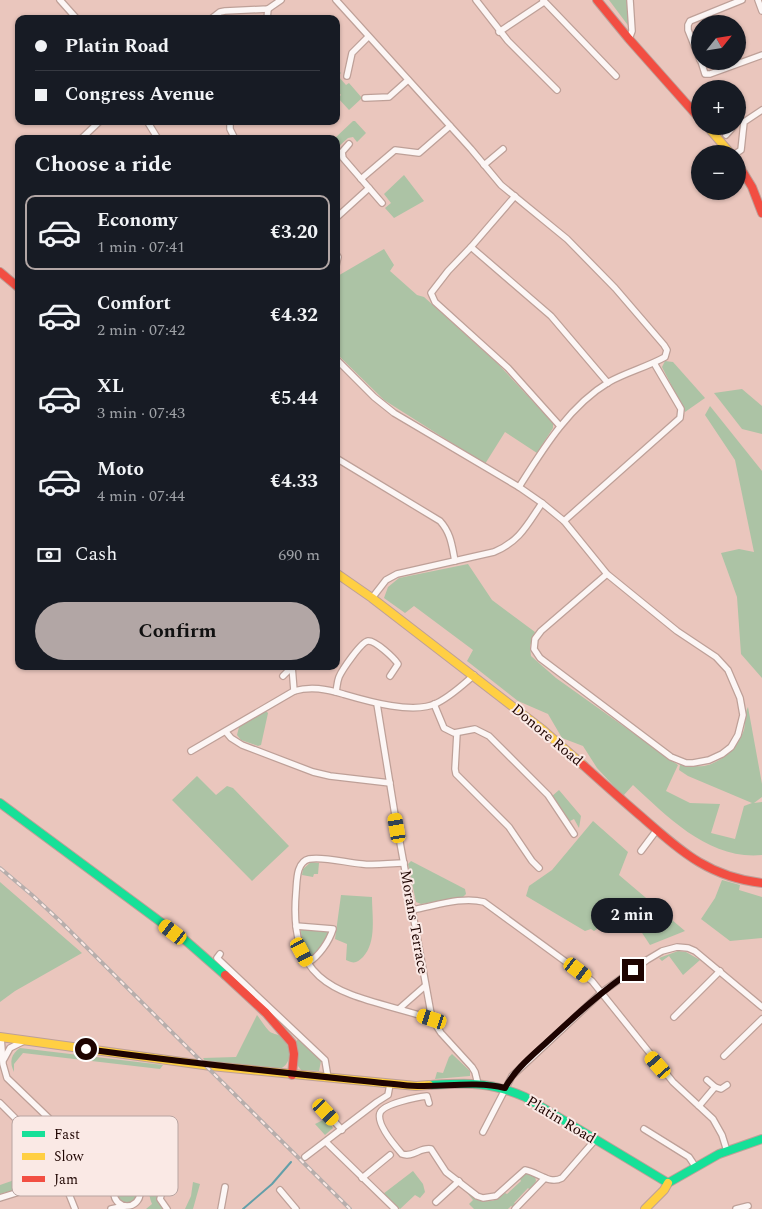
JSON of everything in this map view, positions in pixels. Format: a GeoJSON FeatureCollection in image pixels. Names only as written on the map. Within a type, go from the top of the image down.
{"type":"FeatureCollection","features":[{"type":"Feature","properties":{"kind":"street"},"geometry":{"type":"LineString","coordinates":[[60,0],[73,15]]}},
{"type":"Feature","properties":{"kind":"street"},"geometry":{"type":"LineString","coordinates":[[215,15],[225,11],[268,9],[281,0]]}},
{"type":"Feature","properties":{"kind":"street"},"geometry":{"type":"LineString","coordinates":[[336,0],[501,185],[574,246],[615,288],[667,350],[665,358],[640,367],[608,383],[583,402],[560,426],[519,487]]}},
{"type":"Feature","properties":{"kind":"street"},"geometry":{"type":"LineString","coordinates":[[476,0],[499,32],[557,90]]}},
{"type":"Feature","properties":{"kind":"street"},"geometry":{"type":"LineString","coordinates":[[597,0],[691,109]]}},
{"type":"Feature","properties":{"kind":"street"},"geometry":{"type":"LineString","coordinates":[[629,39],[632,31],[630,0]]}},
{"type":"Feature","properties":{"kind":"street"},"geometry":{"type":"LineString","coordinates":[[705,15],[742,0]]}},
{"type":"Feature","properties":{"kind":"street"},"geometry":{"type":"LineString","coordinates":[[758,0],[762,11]]}},
{"type":"Feature","properties":{"kind":"street"},"geometry":{"type":"LineString","coordinates":[[499,32],[544,1],[616,76]]}},
{"type":"Feature","properties":{"kind":"street"},"geometry":{"type":"LineString","coordinates":[[267,15],[268,9]]}},
{"type":"Feature","properties":{"kind":"street"},"geometry":{"type":"LineString","coordinates":[[691,21],[688,25],[688,30],[691,38]]}},
{"type":"Feature","properties":{"kind":"street"},"geometry":{"type":"LineString","coordinates":[[347,76],[352,53],[368,37]]}},
{"type":"Feature","properties":{"kind":"street"},"geometry":{"type":"LineString","coordinates":[[746,61],[762,55]]}},
{"type":"Feature","properties":{"kind":"street"},"geometry":{"type":"LineString","coordinates":[[704,70],[705,74],[710,74],[721,70]]}},
{"type":"Feature","properties":{"kind":"street"},"geometry":{"type":"LineString","coordinates":[[365,98],[389,97],[408,80]]}},
{"type":"Feature","properties":{"kind":"street"},"geometry":{"type":"LineString","coordinates":[[746,121],[762,110]]}},
{"type":"Feature","properties":{"kind":"street"},"geometry":{"type":"LineString","coordinates":[[85,135],[96,125]]}},
{"type":"Feature","properties":{"kind":"street"},"geometry":{"type":"LineString","coordinates":[[361,179],[395,150],[419,153],[450,126]]}},
{"type":"Feature","properties":{"kind":"street"},"geometry":{"type":"LineString","coordinates":[[715,135],[725,145]]}},
{"type":"Feature","properties":{"kind":"street"},"geometry":{"type":"LineString","coordinates":[[349,144],[342,152],[343,158],[382,203]]}},
{"type":"Feature","properties":{"kind":"street"},"geometry":{"type":"LineString","coordinates":[[484,165],[502,149]]}},
{"type":"Feature","properties":{"kind":"street"},"geometry":{"type":"LineString","coordinates":[[746,177],[762,213]]}},
{"type":"Feature","properties":{"kind":"street"},"geometry":{"type":"LineString","coordinates":[[340,214],[369,188]]}},
{"type":"Feature","properties":{"kind":"street"},"geometry":{"type":"LineString","coordinates":[[515,196],[448,271],[431,293],[434,302],[508,368],[560,426]]}},
{"type":"Feature","properties":{"kind":"street"},"geometry":{"type":"LineString","coordinates":[[471,247],[551,316],[608,383]]}},
{"type":"Feature","properties":{"kind":"street"},"geometry":{"type":"LineString","coordinates":[[0,272],[15,285]]}},
{"type":"Feature","properties":{"kind":"street"},"geometry":{"type":"LineString","coordinates":[[340,363],[394,414],[519,487],[542,503],[564,521],[607,574],[677,631],[716,657],[728,670],[740,698],[743,715],[738,735],[731,747],[722,754],[709,760],[694,763],[686,763],[671,757],[555,670],[540,658],[534,649],[535,639],[542,631],[607,574]]}},
{"type":"Feature","properties":{"kind":"street"},"geometry":{"type":"LineString","coordinates":[[564,521],[680,418],[681,409],[654,363]]}},
{"type":"Feature","properties":{"kind":"street"},"geometry":{"type":"LineString","coordinates":[[340,460],[440,521],[447,529],[451,539],[455,561]]}},
{"type":"Feature","properties":{"kind":"street"},"geometry":{"type":"LineString","coordinates":[[372,598],[391,576],[494,552],[507,547],[520,536],[542,503]]}},
{"type":"Feature","properties":{"kind":"street","name":"Donore Road"},"geometry":{"type":"LineString","coordinates":[[340,576],[474,675],[543,730],[683,853],[702,865],[729,876],[762,883]]}},
{"type":"Feature","properties":{"kind":"street"},"geometry":{"type":"LineString","coordinates":[[336,692],[339,677],[343,670],[362,644],[368,641],[374,642],[395,659],[398,664],[390,676]]}},
{"type":"Feature","properties":{"kind":"street"},"geometry":{"type":"LineString","coordinates":[[283,676],[288,670]]}},
{"type":"Feature","properties":{"kind":"street"},"geometry":{"type":"LineString","coordinates":[[292,670],[294,691]]}},
{"type":"Feature","properties":{"kind":"street"},"geometry":{"type":"LineString","coordinates":[[191,751],[294,691],[306,687],[336,692],[377,704],[405,707],[434,704],[474,675]]}},
{"type":"Feature","properties":{"kind":"street","name":"Morans Terrace"},"geometry":{"type":"LineString","coordinates":[[377,704],[432,1019],[441,1033],[472,1067],[478,1084]]}},
{"type":"Feature","properties":{"kind":"street"},"geometry":{"type":"LineString","coordinates":[[434,704],[442,724],[449,731],[457,733],[474,729],[489,736],[548,795],[574,834]]}},
{"type":"Feature","properties":{"kind":"street"},"geometry":{"type":"LineString","coordinates":[[226,732],[231,738],[242,745],[313,772],[330,776],[390,783]]}},
{"type":"Feature","properties":{"kind":"street"},"geometry":{"type":"LineString","coordinates":[[457,733],[456,774],[509,827],[532,861],[539,868]]}},
{"type":"Feature","properties":{"kind":"street"},"geometry":{"type":"LineString","coordinates":[[0,803],[185,940],[325,1060],[328,1078]]}},
{"type":"Feature","properties":{"kind":"street"},"geometry":{"type":"LineString","coordinates":[[641,851],[656,831]]}},
{"type":"Feature","properties":{"kind":"street"},"geometry":{"type":"LineString","coordinates":[[404,863],[364,865],[317,859],[302,863],[299,869],[296,892],[297,935],[308,964],[321,979],[333,988],[432,1019]]}},
{"type":"Feature","properties":{"kind":"street"},"geometry":{"type":"LineString","coordinates":[[412,910],[466,900],[484,902],[592,981],[665,1073],[717,1124],[727,1151]]}},
{"type":"Feature","properties":{"kind":"street"},"geometry":{"type":"LineString","coordinates":[[296,926],[332,929],[327,943],[314,960],[308,964]]}},
{"type":"Feature","properties":{"kind":"street"},"geometry":{"type":"LineString","coordinates":[[483,1132],[512,1076],[526,1060],[602,992],[647,960],[662,952],[677,947],[684,947],[695,951],[762,1007]]}},
{"type":"Feature","properties":{"kind":"street"},"geometry":{"type":"LineString","coordinates":[[220,954],[217,958],[268,1011],[292,1043],[294,1054],[292,1075]]}},
{"type":"Feature","properties":{"kind":"street"},"geometry":{"type":"LineString","coordinates":[[674,1017],[720,971]]}},
{"type":"Feature","properties":{"kind":"street"},"geometry":{"type":"LineString","coordinates":[[400,1008],[425,986]]}},
{"type":"Feature","properties":{"kind":"street"},"geometry":{"type":"LineString","coordinates":[[724,1056],[762,1019]]}},
{"type":"Feature","properties":{"kind":"street"},"geometry":{"type":"LineString","coordinates":[[1,1037],[5,1074],[46,1116]]}},
{"type":"Feature","properties":{"kind":"street","name":"Platin Road"},"geometry":{"type":"LineString","coordinates":[[1,1037],[211,1066],[292,1075],[422,1086],[478,1084],[505,1088],[668,1183]]}},
{"type":"Feature","properties":{"kind":"street"},"geometry":{"type":"LineString","coordinates":[[3,1064],[10,1048],[25,1040]]}},
{"type":"Feature","properties":{"kind":"street"},"geometry":{"type":"LineString","coordinates":[[707,1080],[715,1087],[721,1089],[727,1086]]}},
{"type":"Feature","properties":{"kind":"street"},"geometry":{"type":"LineString","coordinates":[[305,1157],[388,1095],[390,1084]]}},
{"type":"Feature","properties":{"kind":"street"},"geometry":{"type":"LineString","coordinates":[[699,1106],[715,1087]]}},
{"type":"Feature","properties":{"kind":"street"},"geometry":{"type":"LineString","coordinates":[[429,1103],[427,1096],[408,1099],[382,1109],[379,1118],[387,1135],[402,1154],[409,1155],[431,1148],[446,1172],[477,1196],[490,1198],[496,1196],[525,1170],[533,1171],[553,1181],[562,1178],[595,1140]]}},
{"type":"Feature","properties":{"kind":"street"},"geometry":{"type":"LineString","coordinates":[[0,1103],[13,1116]]}},
{"type":"Feature","properties":{"kind":"street"},"geometry":{"type":"LineString","coordinates":[[326,1112],[342,1130]]}},
{"type":"Feature","properties":{"kind":"street"},"geometry":{"type":"LineString","coordinates":[[644,1129],[689,1157],[695,1166]]}},
{"type":"Feature","properties":{"kind":"street"},"geometry":{"type":"LineString","coordinates":[[645,1209],[664,1190],[668,1183],[695,1166],[727,1151],[762,1139]]}},
{"type":"Feature","properties":{"kind":"street"},"geometry":{"type":"LineString","coordinates":[[326,1142],[395,1209]]}},
{"type":"Feature","properties":{"kind":"street"},"geometry":{"type":"LineString","coordinates":[[362,1178],[390,1155]]}},
{"type":"Feature","properties":{"kind":"street"},"geometry":{"type":"LineString","coordinates":[[515,1209],[545,1178]]}},
{"type":"Feature","properties":{"kind":"street"},"geometry":{"type":"LineString","coordinates":[[436,1202],[458,1181]]}},
{"type":"Feature","properties":{"kind":"street"},"geometry":{"type":"LineString","coordinates":[[221,1209],[225,1187]]}},
{"type":"Feature","properties":{"kind":"street"},"geometry":{"type":"LineString","coordinates":[[280,1190],[296,1209]]}},
{"type":"Feature","properties":{"kind":"street"},"geometry":{"type":"LineString","coordinates":[[0,1198],[12,1194]]}},
{"type":"Feature","properties":{"kind":"street"},"geometry":{"type":"LineString","coordinates":[[70,1196],[75,1209]]}},
{"type":"Feature","properties":{"kind":"street"},"geometry":{"type":"LineString","coordinates":[[111,1209],[136,1203],[140,1196]]}},
{"type":"Feature","properties":{"kind":"street"},"geometry":{"type":"LineString","coordinates":[[161,1196],[160,1199],[167,1209]]}},
{"type":"Feature","properties":{"kind":"street"},"geometry":{"type":"LineString","coordinates":[[115,1198],[125,1206]]}},
{"type":"Feature","properties":{"kind":"street"},"geometry":{"type":"LineString","coordinates":[[111,1209],[115,1198]]}},
{"type":"Feature","properties":{"kind":"street"},"geometry":{"type":"LineString","coordinates":[[736,1209],[748,1206]]}},
{"type":"Feature","properties":{"kind":"green space"},"geometry":{"type":"Polygon","coordinates":[[[609,0],[628,0],[630,28],[609,0]]]}},
{"type":"Feature","properties":{"kind":"green space"},"geometry":{"type":"Polygon","coordinates":[[[340,78],[346,85],[349,83],[362,98],[349,110],[340,100],[340,78]]]}},
{"type":"Feature","properties":{"kind":"green space"},"geometry":{"type":"Polygon","coordinates":[[[353,121],[366,133],[357,142],[353,137],[348,138],[340,145],[340,135],[338,135],[353,121]]]}},
{"type":"Feature","properties":{"kind":"green space"},"geometry":{"type":"Polygon","coordinates":[[[404,175],[424,201],[394,218],[385,208],[391,203],[384,194],[404,175]]]}},
{"type":"Feature","properties":{"kind":"green space"},"geometry":{"type":"Polygon","coordinates":[[[384,249],[394,265],[390,271],[417,295],[424,297],[498,364],[553,423],[553,428],[537,453],[505,432],[485,464],[384,400],[340,357],[340,275],[384,249]]]}},
{"type":"Feature","properties":{"kind":"green space"},"geometry":{"type":"Polygon","coordinates":[[[665,361],[673,362],[705,398],[685,412],[662,367],[665,361]]]}},
{"type":"Feature","properties":{"kind":"green space"},"geometry":{"type":"Polygon","coordinates":[[[742,389],[762,406],[762,434],[742,429],[714,393],[742,389]]]}},
{"type":"Feature","properties":{"kind":"green space"},"geometry":{"type":"Polygon","coordinates":[[[710,406],[762,471],[762,678],[741,654],[737,597],[721,553],[739,549],[754,552],[735,460],[705,415],[710,406]]]}},
{"type":"Feature","properties":{"kind":"green space"},"geometry":{"type":"Polygon","coordinates":[[[468,564],[492,600],[535,632],[530,646],[531,656],[556,678],[678,765],[666,791],[690,803],[720,804],[711,833],[735,839],[744,806],[752,803],[688,776],[679,770],[680,765],[704,766],[723,758],[738,742],[744,730],[748,707],[762,784],[762,797],[754,803],[762,802],[762,855],[743,855],[707,844],[676,823],[633,785],[623,796],[597,768],[583,746],[562,738],[548,714],[518,701],[467,661],[473,650],[414,606],[405,613],[384,598],[388,587],[399,578],[468,564]]]}},
{"type":"Feature","properties":{"kind":"green space"},"geometry":{"type":"Polygon","coordinates":[[[266,711],[268,713],[261,745],[258,746],[241,740],[237,735],[239,727],[266,711]]]}},
{"type":"Feature","properties":{"kind":"green space"},"geometry":{"type":"Polygon","coordinates":[[[197,776],[216,795],[227,786],[233,788],[289,846],[252,881],[172,800],[197,776]]]}},
{"type":"Feature","properties":{"kind":"green space"},"geometry":{"type":"Polygon","coordinates":[[[559,790],[581,816],[579,828],[574,819],[567,820],[551,797],[559,790]]]}},
{"type":"Feature","properties":{"kind":"green space"},"geometry":{"type":"Polygon","coordinates":[[[593,821],[628,852],[619,875],[685,931],[650,945],[627,910],[594,931],[591,929],[585,931],[526,896],[529,886],[552,870],[593,821]]]}},
{"type":"Feature","properties":{"kind":"green space"},"geometry":{"type":"Polygon","coordinates":[[[411,861],[465,889],[466,894],[463,897],[421,904],[416,902],[408,864],[411,861]]]}},
{"type":"Feature","properties":{"kind":"green space"},"geometry":{"type":"Polygon","coordinates":[[[311,862],[319,863],[318,874],[314,874],[313,877],[302,875],[303,869],[311,862]]]}},
{"type":"Feature","properties":{"kind":"green space"},"geometry":{"type":"Polygon","coordinates":[[[722,880],[740,885],[739,890],[762,897],[762,938],[730,941],[701,919],[715,898],[722,880]]]}},
{"type":"Feature","properties":{"kind":"green space"},"geometry":{"type":"Polygon","coordinates":[[[0,882],[82,953],[15,991],[0,1002],[0,882]]]}},
{"type":"Feature","properties":{"kind":"green space"},"geometry":{"type":"Polygon","coordinates":[[[341,895],[372,897],[373,928],[370,944],[363,957],[355,962],[346,960],[347,944],[335,939],[341,895]]]}},
{"type":"Feature","properties":{"kind":"green space"},"geometry":{"type":"Polygon","coordinates":[[[300,928],[327,930],[330,932],[328,938],[313,958],[310,959],[303,943],[300,928]]]}},
{"type":"Feature","properties":{"kind":"green space"},"geometry":{"type":"Polygon","coordinates":[[[678,951],[686,952],[700,960],[683,975],[669,956],[662,961],[659,958],[678,951]]]}},
{"type":"Feature","properties":{"kind":"green space"},"geometry":{"type":"Polygon","coordinates":[[[257,1015],[269,1031],[280,1036],[287,1044],[289,1058],[284,1066],[280,1069],[206,1062],[203,1058],[236,1057],[257,1015]]]}},
{"type":"Feature","properties":{"kind":"green space"},"geometry":{"type":"Polygon","coordinates":[[[298,1039],[321,1061],[319,1071],[301,1070],[298,1066],[296,1042],[298,1039]]]}},
{"type":"Feature","properties":{"kind":"green space"},"geometry":{"type":"Polygon","coordinates":[[[20,1048],[163,1065],[160,1069],[23,1053],[14,1064],[14,1072],[12,1058],[20,1048]]]}},
{"type":"Feature","properties":{"kind":"green space"},"geometry":{"type":"Polygon","coordinates":[[[452,1054],[470,1071],[470,1076],[435,1079],[437,1072],[443,1073],[452,1054]]]}},
{"type":"Feature","properties":{"kind":"green space"},"geometry":{"type":"Polygon","coordinates":[[[327,1118],[333,1128],[325,1135],[315,1124],[327,1118]]]}},
{"type":"Feature","properties":{"kind":"green space"},"geometry":{"type":"Polygon","coordinates":[[[413,1171],[423,1184],[425,1192],[420,1198],[415,1195],[400,1209],[383,1194],[413,1171]]]}},
{"type":"Feature","properties":{"kind":"green space"},"geometry":{"type":"Polygon","coordinates":[[[526,1173],[535,1176],[536,1181],[530,1190],[528,1188],[514,1203],[516,1204],[513,1207],[511,1206],[508,1209],[474,1209],[469,1204],[473,1200],[463,1188],[484,1201],[494,1200],[505,1193],[507,1194],[521,1181],[520,1179],[526,1173]]]}},
{"type":"Feature","properties":{"kind":"green space"},"geometry":{"type":"Polygon","coordinates":[[[12,1181],[12,1190],[0,1194],[0,1185],[12,1181]]]}},
{"type":"Feature","properties":{"kind":"green space"},"geometry":{"type":"Polygon","coordinates":[[[193,1182],[200,1184],[193,1209],[185,1209],[191,1196],[193,1182]]]}},
{"type":"Feature","properties":{"kind":"green space"},"geometry":{"type":"Polygon","coordinates":[[[137,1196],[135,1200],[128,1203],[119,1197],[137,1196]]]}},
{"type":"Feature","properties":{"kind":"green space"},"geometry":{"type":"Polygon","coordinates":[[[150,1196],[158,1196],[158,1203],[164,1209],[146,1209],[152,1204],[150,1196]]]}},
{"type":"Feature","properties":{"kind":"waterway"},"geometry":{"type":"LineString","coordinates":[[243,1209],[272,1184],[291,1162]]}},
{"type":"Feature","properties":{"kind":"railway"},"geometry":{"type":"LineString","coordinates":[[0,868],[60,921],[350,1209]]}},
{"type":"Feature","properties":{"kind":"traffic: fast"},"geometry":{"type":"LineString","coordinates":[[0,803],[185,940],[225,975]]}},
{"type":"Feature","properties":{"kind":"traffic: fast"},"geometry":{"type":"LineString","coordinates":[[429,1085],[478,1084],[500,1088],[525,1097],[668,1183]]}},
{"type":"Feature","properties":{"kind":"traffic: fast"},"geometry":{"type":"LineString","coordinates":[[668,1183],[719,1154],[762,1139]]}},
{"type":"Feature","properties":{"kind":"traffic: slow"},"geometry":{"type":"LineString","coordinates":[[715,135],[723,145]]}},
{"type":"Feature","properties":{"kind":"traffic: slow"},"geometry":{"type":"LineString","coordinates":[[340,576],[372,598],[543,730],[583,765]]}},
{"type":"Feature","properties":{"kind":"traffic: slow"},"geometry":{"type":"LineString","coordinates":[[0,1037],[211,1066],[416,1086],[429,1085]]}},
{"type":"Feature","properties":{"kind":"traffic: slow"},"geometry":{"type":"LineString","coordinates":[[645,1209],[664,1190],[668,1183]]}},
{"type":"Feature","properties":{"kind":"traffic: jam"},"geometry":{"type":"LineString","coordinates":[[597,0],[691,109]]}},
{"type":"Feature","properties":{"kind":"traffic: jam"},"geometry":{"type":"LineString","coordinates":[[746,177],[762,213]]}},
{"type":"Feature","properties":{"kind":"traffic: jam"},"geometry":{"type":"LineString","coordinates":[[0,272],[15,285]]}},
{"type":"Feature","properties":{"kind":"traffic: jam"},"geometry":{"type":"LineString","coordinates":[[583,765],[671,842],[697,861],[727,875],[762,883]]}},
{"type":"Feature","properties":{"kind":"traffic: jam"},"geometry":{"type":"LineString","coordinates":[[225,975],[266,1013],[292,1043],[294,1054],[292,1075]]}},
{"type":"Feature","properties":{"kind":"route"},"geometry":{"type":"LineString","coordinates":[[86,1049],[246,1070],[349,1078],[409,1086],[478,1084],[505,1088],[512,1076],[526,1060],[602,992],[633,970]]}}]}
